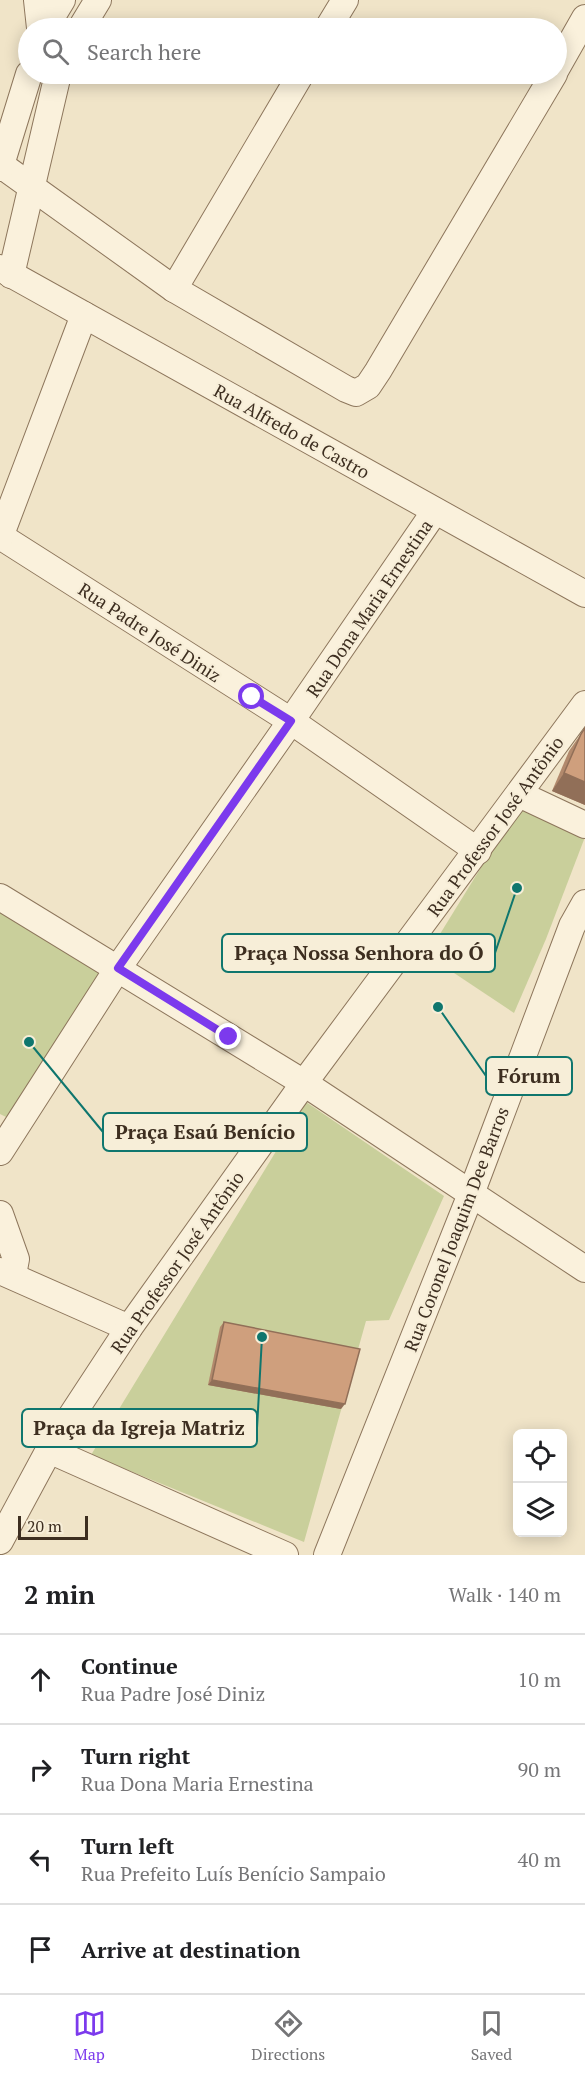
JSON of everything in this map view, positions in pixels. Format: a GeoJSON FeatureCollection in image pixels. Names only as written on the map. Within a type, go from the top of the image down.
{"type":"FeatureCollection","features":[{"type":"Feature","properties":{"kind":"street"},"geometry":{"type":"LineString","coordinates":[[38,0],[39,18]]}},
{"type":"Feature","properties":{"kind":"street"},"geometry":{"type":"LineString","coordinates":[[51,18],[62,0]]}},
{"type":"Feature","properties":{"kind":"street"},"geometry":{"type":"LineString","coordinates":[[87,18],[98,0]]}},
{"type":"Feature","properties":{"kind":"street"},"geometry":{"type":"LineString","coordinates":[[334,18],[345,0]]}},
{"type":"Feature","properties":{"kind":"street"},"geometry":{"type":"LineString","coordinates":[[567,50],[585,18]]}},
{"type":"Feature","properties":{"kind":"street"},"geometry":{"type":"LineString","coordinates":[[26,84],[0,167],[32,186],[174,289],[356,393],[368,386],[378,371],[548,84]]}},
{"type":"Feature","properties":{"kind":"street"},"geometry":{"type":"LineString","coordinates":[[6,271],[32,186],[56,84]]}},
{"type":"Feature","properties":{"kind":"street"},"geometry":{"type":"LineString","coordinates":[[174,289],[296,84]]}},
{"type":"Feature","properties":{"kind":"street","name":"Rua Alfredo de Castro"},"geometry":{"type":"LineString","coordinates":[[6,271],[585,594]]}},
{"type":"Feature","properties":{"kind":"street"},"geometry":{"type":"LineString","coordinates":[[0,536],[84,315]]}},
{"type":"Feature","properties":{"kind":"street","name":"Rua Dona Maria Ernestina"},"geometry":{"type":"LineString","coordinates":[[0,1152],[118,968],[435,511]]}},
{"type":"Feature","properties":{"kind":"street","name":"Rua Padre José Diniz"},"geometry":{"type":"LineString","coordinates":[[0,536],[291,721],[478,851]]}},
{"type":"Feature","properties":{"kind":"street","name":"Rua Professor José Antônio"},"geometry":{"type":"LineString","coordinates":[[0,1541],[49,1450],[129,1328],[304,1083],[585,705]]}},
{"type":"Feature","properties":{"kind":"street"},"geometry":{"type":"LineString","coordinates":[[519,794],[585,825]]}},
{"type":"Feature","properties":{"kind":"street"},"geometry":{"type":"LineString","coordinates":[[0,897],[304,1083],[585,1269]]}},
{"type":"Feature","properties":{"kind":"street","name":"Rua Coronel Joaquim Dee Barros"},"geometry":{"type":"LineString","coordinates":[[327,1555],[578,930],[585,903]]}},
{"type":"Feature","properties":{"kind":"street"},"geometry":{"type":"LineString","coordinates":[[0,1214],[16,1259],[6,1273],[129,1328]]}},
{"type":"Feature","properties":{"kind":"street"},"geometry":{"type":"LineString","coordinates":[[49,1450],[285,1555]]}},
{"type":"Feature","properties":{"kind":"green space"},"geometry":{"type":"Polygon","coordinates":[[[519,806],[585,837],[546,939],[514,1013],[427,955],[519,806]]]}},
{"type":"Feature","properties":{"kind":"green space"},"geometry":{"type":"Polygon","coordinates":[[[0,906],[106,971],[8,1118],[0,1114],[0,906]]]}},
{"type":"Feature","properties":{"kind":"green space"},"geometry":{"type":"Polygon","coordinates":[[[306,1102],[444,1196],[389,1320],[366,1321],[304,1542],[91,1455],[306,1102]]]}},
{"type":"Feature","properties":{"kind":"building"},"geometry":{"type":"Polygon","coordinates":[[[585,728],[585,782],[564,773],[585,728]]]}},
{"type":"Feature","properties":{"kind":"building"},"geometry":{"type":"Polygon","coordinates":[[[224,1322],[360,1349],[345,1404],[212,1380],[224,1322]]]}},
{"type":"Feature","properties":{"kind":"place","name":"Praça Nossa Senhora do Ó"},"geometry":{"type":"Point","coordinates":[517,888]}},
{"type":"Feature","properties":{"kind":"place","name":"Fórum"},"geometry":{"type":"Point","coordinates":[438,1007]}},
{"type":"Feature","properties":{"kind":"place","name":"Praça Esaú Benício"},"geometry":{"type":"Point","coordinates":[29,1042]}},
{"type":"Feature","properties":{"kind":"place","name":"Praça da Igreja Matriz"},"geometry":{"type":"Point","coordinates":[262,1337]}},
{"type":"Feature","properties":{"kind":"route"},"geometry":{"type":"LineString","coordinates":[[229,1037],[118,968],[291,721],[252,697]]}}]}
